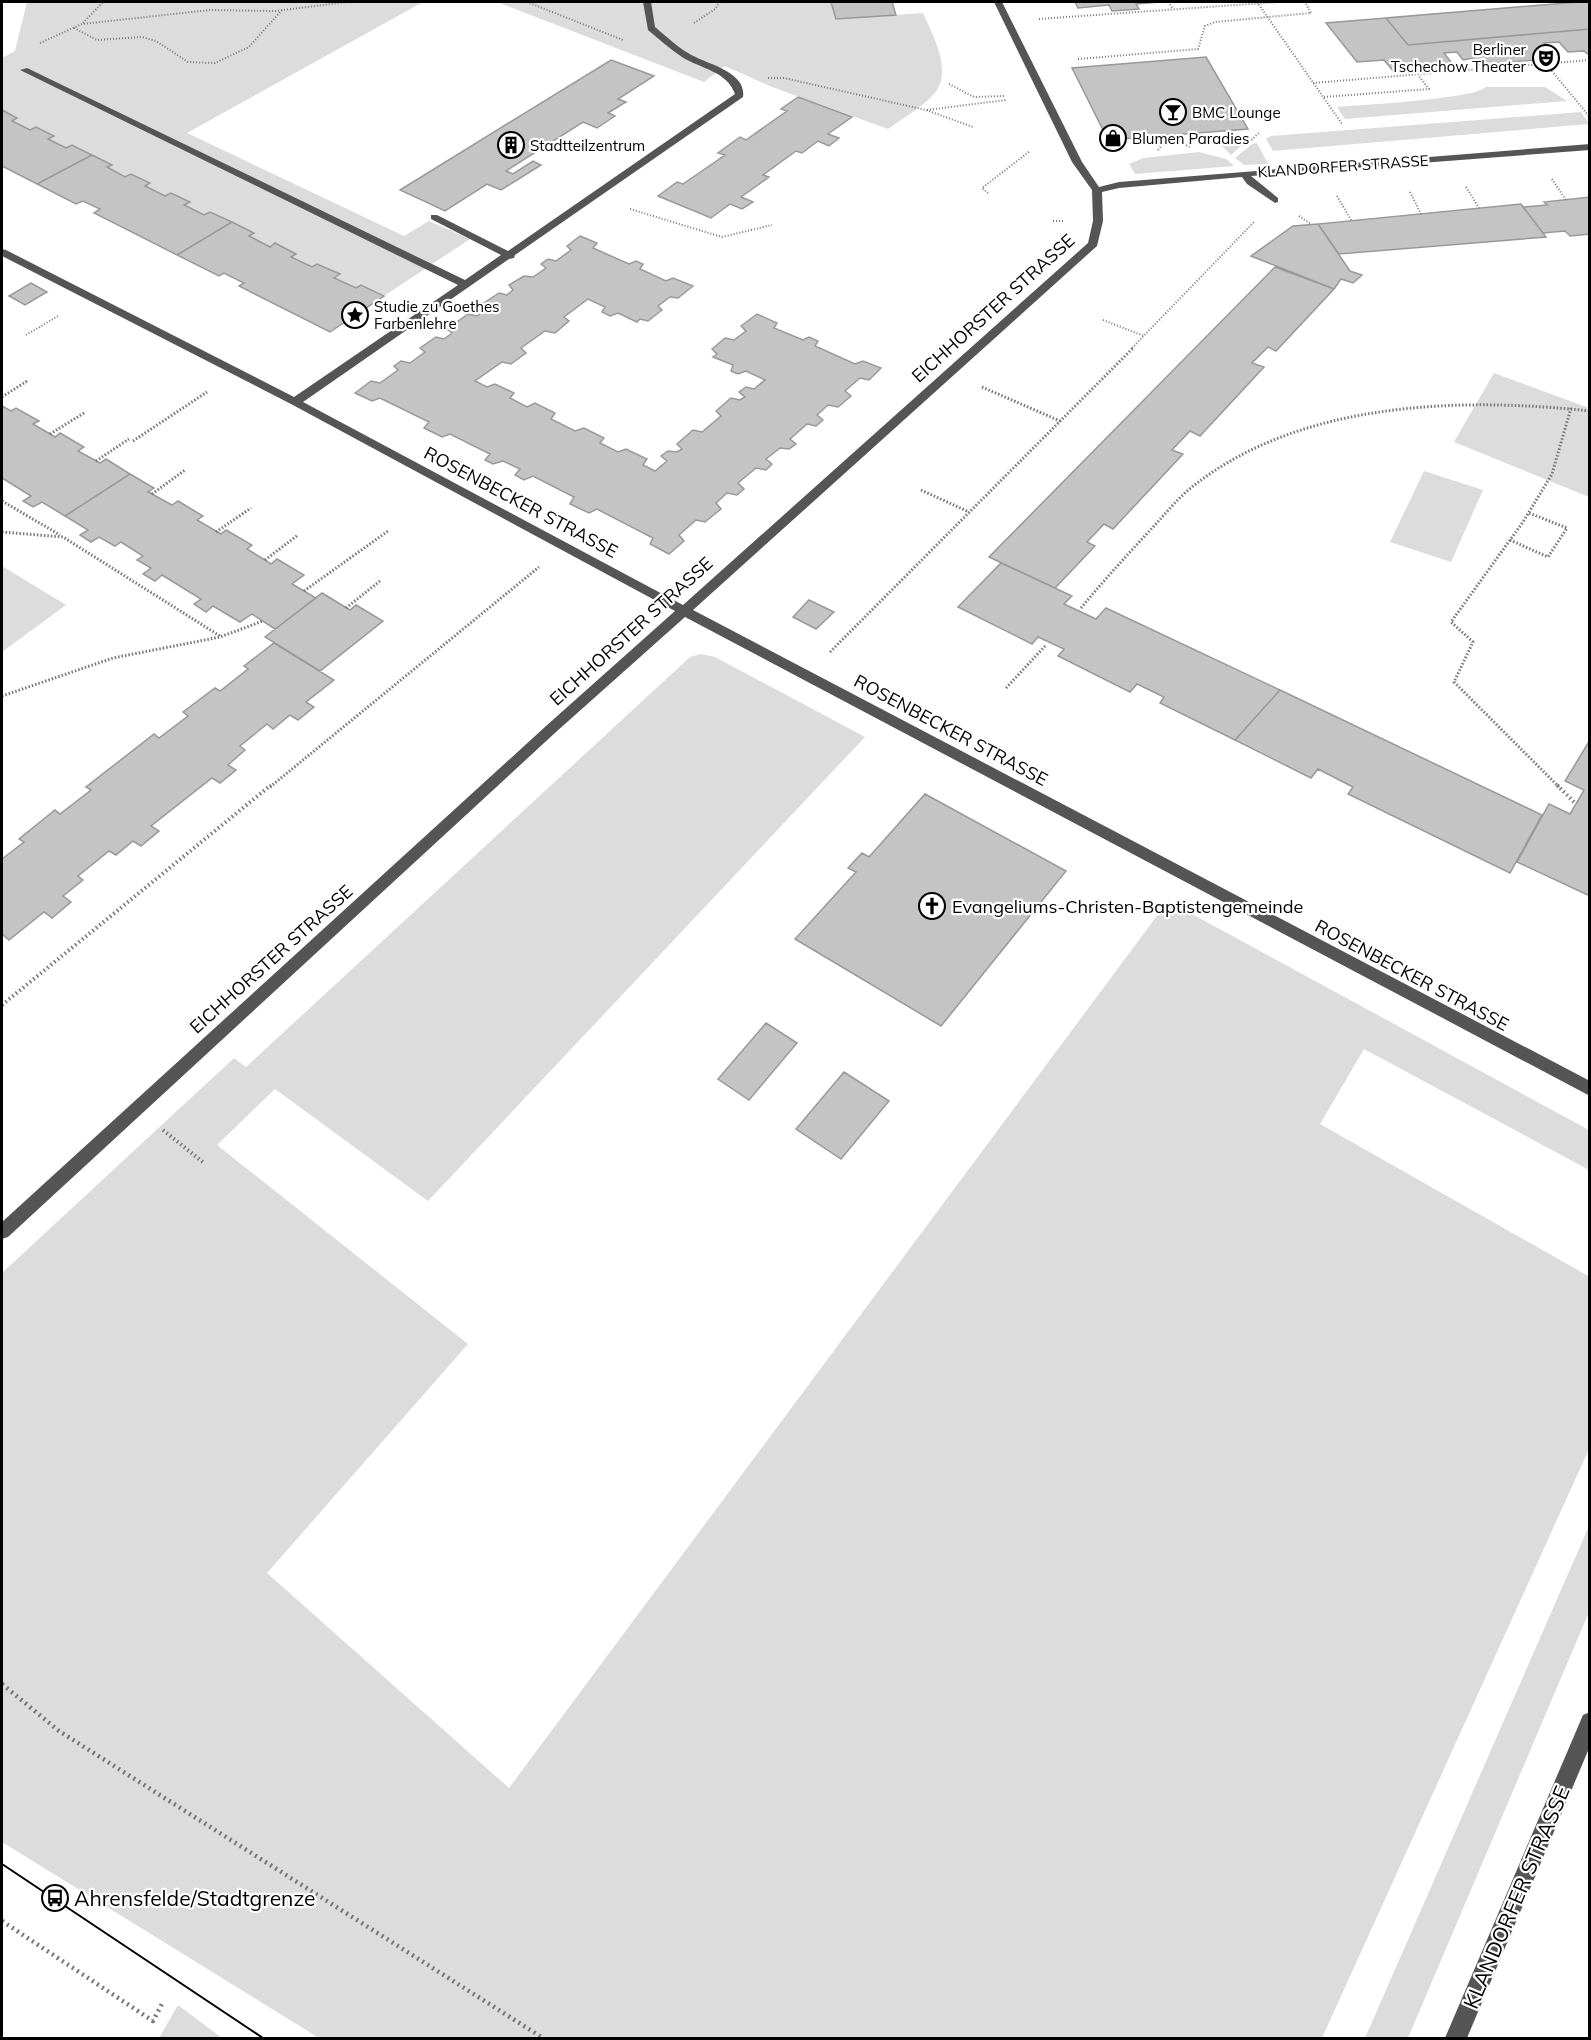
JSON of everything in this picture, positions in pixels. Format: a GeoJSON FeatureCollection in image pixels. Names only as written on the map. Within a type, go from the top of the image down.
{"type":"FeatureCollection","features":[{"type":"Feature","properties":{"kind":"street"},"geometry":{"type":"LineString","coordinates":[[295,402],[510,256],[740,95],[738,86],[730,78],[716,68],[686,55],[651,28],[646,2]]}},
{"type":"Feature","properties":{"kind":"street"},"geometry":{"type":"LineString","coordinates":[[998,2],[1077,162],[1096,190]]}},
{"type":"Feature","properties":{"kind":"street"},"geometry":{"type":"LineString","coordinates":[[24,70],[467,285]]}},
{"type":"Feature","properties":{"kind":"street","name":"KLANDORFER STRASSE"},"geometry":{"type":"LineString","coordinates":[[1096,190],[1119,185],[1245,174],[1590,147]]}},
{"type":"Feature","properties":{"kind":"street"},"geometry":{"type":"LineString","coordinates":[[1245,174],[1250,182],[1275,200]]}},
{"type":"Feature","properties":{"kind":"street","name":"EICHHORSTER STRASSE"},"geometry":{"type":"LineString","coordinates":[[2,1232],[683,610],[951,374],[1093,244],[1098,221],[1096,190]]}},
{"type":"Feature","properties":{"kind":"street"},"geometry":{"type":"LineString","coordinates":[[434,217],[510,256]]}},
{"type":"Feature","properties":{"kind":"street","name":"ROSENBECKER STRASSE"},"geometry":{"type":"LineString","coordinates":[[2,252],[295,402],[683,610],[1590,1089]]}},
{"type":"Feature","properties":{"kind":"street"},"geometry":{"type":"LineString","coordinates":[[2,267],[16,259]]}},
{"type":"Feature","properties":{"kind":"street","name":"KLANDORFER STRASSE"},"geometry":{"type":"LineString","coordinates":[[1456,2038],[1590,1722]]}},
{"type":"Feature","properties":{"kind":"path"},"geometry":{"type":"LineString","coordinates":[[40,43],[82,24],[103,2]]}},
{"type":"Feature","properties":{"kind":"path"},"geometry":{"type":"LineString","coordinates":[[82,24],[210,10],[282,10],[347,2]]}},
{"type":"Feature","properties":{"kind":"path"},"geometry":{"type":"LineString","coordinates":[[527,2],[632,44]]}},
{"type":"Feature","properties":{"kind":"path"},"geometry":{"type":"LineString","coordinates":[[1168,2],[1173,9]]}},
{"type":"Feature","properties":{"kind":"path"},"geometry":{"type":"LineString","coordinates":[[1258,2],[1342,124]]}},
{"type":"Feature","properties":{"kind":"path"},"geometry":{"type":"LineString","coordinates":[[1008,21],[1278,2]]}},
{"type":"Feature","properties":{"kind":"path"},"geometry":{"type":"LineString","coordinates":[[1078,59],[1197,50],[1205,26],[1215,22],[1311,14],[1305,2]]}},
{"type":"Feature","properties":{"kind":"path"},"geometry":{"type":"LineString","coordinates":[[74,28],[97,40],[142,37],[156,41],[188,62],[215,63],[249,47],[282,10]]}},
{"type":"Feature","properties":{"kind":"path"},"geometry":{"type":"LineString","coordinates":[[1313,82],[1590,60]]}},
{"type":"Feature","properties":{"kind":"path"},"geometry":{"type":"LineString","coordinates":[[1545,64],[1590,116]]}},
{"type":"Feature","properties":{"kind":"path"},"geometry":{"type":"LineString","coordinates":[[1324,98],[1429,89],[1418,74]]}},
{"type":"Feature","properties":{"kind":"path"},"geometry":{"type":"LineString","coordinates":[[730,78],[784,78],[926,110],[974,127]]}},
{"type":"Feature","properties":{"kind":"path"},"geometry":{"type":"LineString","coordinates":[[949,84],[974,97],[1004,96]]}},
{"type":"Feature","properties":{"kind":"path"},"geometry":{"type":"LineString","coordinates":[[926,110],[1006,100]]}},
{"type":"Feature","properties":{"kind":"path"},"geometry":{"type":"LineString","coordinates":[[988,193],[982,188],[1030,151]]}},
{"type":"Feature","properties":{"kind":"path"},"geometry":{"type":"LineString","coordinates":[[1550,176],[1566,200]]}},
{"type":"Feature","properties":{"kind":"path"},"geometry":{"type":"LineString","coordinates":[[1464,184],[1479,208]]}},
{"type":"Feature","properties":{"kind":"path"},"geometry":{"type":"LineString","coordinates":[[1408,189],[1420,214]]}},
{"type":"Feature","properties":{"kind":"path"},"geometry":{"type":"LineString","coordinates":[[1337,195],[1351,220]]}},
{"type":"Feature","properties":{"kind":"path"},"geometry":{"type":"LineString","coordinates":[[807,675],[1144,336],[1275,200]]}},
{"type":"Feature","properties":{"kind":"path"},"geometry":{"type":"LineString","coordinates":[[628,208],[722,237],[772,225]]}},
{"type":"Feature","properties":{"kind":"path"},"geometry":{"type":"LineString","coordinates":[[1103,320],[1144,336]]}},
{"type":"Feature","properties":{"kind":"path"},"geometry":{"type":"LineString","coordinates":[[133,441],[237,372]]}},
{"type":"Feature","properties":{"kind":"path"},"geometry":{"type":"LineString","coordinates":[[951,374],[1059,421]]}},
{"type":"Feature","properties":{"kind":"path"},"geometry":{"type":"LineString","coordinates":[[2,397],[27,381]]}},
{"type":"Feature","properties":{"kind":"path"},"geometry":{"type":"LineString","coordinates":[[1081,608],[1113,568],[1191,488],[1234,458],[1299,430],[1429,406],[1497,403],[1590,411]]}},
{"type":"Feature","properties":{"kind":"path"},"geometry":{"type":"LineString","coordinates":[[1571,408],[1552,474],[1529,513],[1451,622],[1473,642],[1454,682],[1576,804]]}},
{"type":"Feature","properties":{"kind":"path"},"geometry":{"type":"LineString","coordinates":[[50,434],[84,413]]}},
{"type":"Feature","properties":{"kind":"path"},"geometry":{"type":"LineString","coordinates":[[96,461],[129,439]]}},
{"type":"Feature","properties":{"kind":"path"},"geometry":{"type":"LineString","coordinates":[[152,494],[185,470]]}},
{"type":"Feature","properties":{"kind":"path"},"geometry":{"type":"LineString","coordinates":[[921,490],[969,512]]}},
{"type":"Feature","properties":{"kind":"path"},"geometry":{"type":"LineString","coordinates":[[2,501],[220,637]]}},
{"type":"Feature","properties":{"kind":"path"},"geometry":{"type":"LineString","coordinates":[[216,532],[251,508]]}},
{"type":"Feature","properties":{"kind":"path"},"geometry":{"type":"LineString","coordinates":[[1510,540],[1548,557],[1567,528],[1529,513]]}},
{"type":"Feature","properties":{"kind":"path"},"geometry":{"type":"LineString","coordinates":[[304,591],[388,531]]}},
{"type":"Feature","properties":{"kind":"path"},"geometry":{"type":"LineString","coordinates":[[2,532],[63,537]]}},
{"type":"Feature","properties":{"kind":"path"},"geometry":{"type":"LineString","coordinates":[[265,560],[298,535]]}},
{"type":"Feature","properties":{"kind":"path"},"geometry":{"type":"LineString","coordinates":[[2,1005],[565,546]]}},
{"type":"Feature","properties":{"kind":"path"},"geometry":{"type":"LineString","coordinates":[[346,608],[380,581]]}},
{"type":"Feature","properties":{"kind":"path"},"geometry":{"type":"LineString","coordinates":[[2,696],[113,658],[220,637],[263,621]]}},
{"type":"Feature","properties":{"kind":"path"},"geometry":{"type":"LineString","coordinates":[[1006,688],[1046,645]]}},
{"type":"Feature","properties":{"kind":"path"},"geometry":{"type":"LineString","coordinates":[[162,1129],[204,1163]]}},
{"type":"Feature","properties":{"kind":"path"},"geometry":{"type":"LineString","coordinates":[[2,1684],[58,1731],[543,2038]]}},
{"type":"Feature","properties":{"kind":"path"},"geometry":{"type":"LineString","coordinates":[[2,1921],[153,2021],[163,2002]]}},
{"type":"Feature","properties":{"kind":"shaded area"},"geometry":{"type":"Polygon","coordinates":[[[27,2],[423,2],[187,133],[404,236],[429,221],[470,239],[384,296],[361,285],[356,288],[334,278],[339,274],[317,264],[312,267],[291,257],[295,253],[275,243],[270,247],[249,236],[253,233],[210,212],[204,215],[184,205],[189,202],[171,193],[165,196],[145,186],[149,182],[131,174],[125,177],[107,167],[111,164],[72,145],[66,148],[48,139],[53,135],[36,127],[30,130],[12,121],[17,118],[2,110],[2,58],[15,51],[27,2]]]}},
{"type":"Feature","properties":{"kind":"shaded area"},"geometry":{"type":"Polygon","coordinates":[[[497,2],[831,2],[837,19],[923,13],[940,54],[942,76],[939,86],[928,100],[888,129],[772,87],[725,66],[704,82],[497,2]]]}},
{"type":"Feature","properties":{"kind":"shaded area"},"geometry":{"type":"Polygon","coordinates":[[[1486,87],[1545,87],[1567,101],[1345,119],[1337,107],[1440,98],[1461,95],[1486,87]]]}},
{"type":"Feature","properties":{"kind":"shaded area"},"geometry":{"type":"Polygon","coordinates":[[[1581,112],[1589,124],[1273,151],[1266,139],[1271,136],[1581,112]]]}},
{"type":"Feature","properties":{"kind":"shaded area"},"geometry":{"type":"Polygon","coordinates":[[[1249,139],[1231,155],[1223,147],[1202,142],[1249,139]]]}},
{"type":"Feature","properties":{"kind":"shaded area"},"geometry":{"type":"Polygon","coordinates":[[[1257,143],[1268,164],[1244,165],[1235,158],[1252,144],[1257,143]]]}},
{"type":"Feature","properties":{"kind":"shaded area"},"geometry":{"type":"Polygon","coordinates":[[[1199,152],[1226,159],[1234,166],[1135,174],[1129,164],[1143,158],[1199,152]]]}},
{"type":"Feature","properties":{"kind":"shaded area"},"geometry":{"type":"Polygon","coordinates":[[[1494,373],[1589,408],[1589,497],[1454,442],[1494,373]]]}},
{"type":"Feature","properties":{"kind":"shaded area"},"geometry":{"type":"Polygon","coordinates":[[[1424,471],[1483,490],[1451,562],[1390,542],[1424,471]]]}},
{"type":"Feature","properties":{"kind":"shaded area"},"geometry":{"type":"Polygon","coordinates":[[[2,566],[66,605],[2,652],[2,566]]]}},
{"type":"Feature","properties":{"kind":"shaded area"},"geometry":{"type":"Polygon","coordinates":[[[701,654],[715,657],[865,737],[428,1201],[275,1089],[217,1145],[468,1344],[267,1573],[509,1788],[1168,901],[1589,1130],[1589,1170],[1364,1049],[1320,1124],[1590,1277],[1589,1449],[1322,2038],[319,2038],[2,1842],[2,1273],[234,1058],[246,1067],[690,657],[701,654]]]}},
{"type":"Feature","properties":{"kind":"shaded area"},"geometry":{"type":"Polygon","coordinates":[[[1589,1526],[1589,1612],[1408,2038],[1365,2038],[1589,1526]]]}},
{"type":"Feature","properties":{"kind":"shaded area"},"geometry":{"type":"Polygon","coordinates":[[[178,2005],[222,2038],[159,2038],[178,2005]]]}},
{"type":"Feature","properties":{"kind":"building"},"geometry":{"type":"Polygon","coordinates":[[[831,2],[892,2],[896,15],[836,19],[831,2]]]}},
{"type":"Feature","properties":{"kind":"building"},"geometry":{"type":"Polygon","coordinates":[[[1075,2],[1160,2],[1136,4],[1139,9],[1112,11],[1109,5],[1078,8],[1075,2]]]}},
{"type":"Feature","properties":{"kind":"building"},"geometry":{"type":"Polygon","coordinates":[[[1590,2],[1590,29],[1408,45],[1386,18],[1590,2]]]}},
{"type":"Feature","properties":{"kind":"building"},"geometry":{"type":"Polygon","coordinates":[[[1386,18],[1408,45],[1590,29],[1590,56],[1584,51],[1568,52],[1559,42],[1544,43],[1558,58],[1480,65],[1474,58],[1463,60],[1457,52],[1444,53],[1454,66],[1394,72],[1384,60],[1357,62],[1326,23],[1386,18]]]}},
{"type":"Feature","properties":{"kind":"building"},"geometry":{"type":"Polygon","coordinates":[[[1206,57],[1248,129],[1108,140],[1072,68],[1206,57]]]}},
{"type":"Feature","properties":{"kind":"building","name":"Stadtteilzentrum"},"geometry":{"type":"Polygon","coordinates":[[[611,60],[654,76],[618,99],[626,102],[608,113],[615,116],[597,128],[583,122],[506,171],[513,174],[533,161],[541,165],[501,190],[487,184],[445,211],[400,190],[611,60]]]}},
{"type":"Feature","properties":{"kind":"building"},"geometry":{"type":"Polygon","coordinates":[[[798,97],[852,117],[828,134],[839,138],[829,146],[818,141],[802,153],[796,151],[763,175],[769,177],[741,197],[753,202],[742,209],[730,204],[711,218],[658,196],[677,182],[683,184],[725,155],[718,153],[740,137],[746,140],[787,111],[781,109],[798,97]]]}},
{"type":"Feature","properties":{"kind":"building"},"geometry":{"type":"Polygon","coordinates":[[[2,110],[17,118],[12,121],[30,130],[36,127],[54,136],[48,139],[66,148],[72,145],[92,155],[37,184],[2,166],[2,110]]]}},
{"type":"Feature","properties":{"kind":"building"},"geometry":{"type":"Polygon","coordinates":[[[92,155],[112,165],[107,167],[125,177],[131,174],[150,183],[145,186],[165,196],[171,193],[190,202],[184,205],[204,215],[210,212],[232,222],[177,255],[94,213],[100,209],[83,201],[76,204],[37,184],[92,155]]]}},
{"type":"Feature","properties":{"kind":"building"},"geometry":{"type":"Polygon","coordinates":[[[1590,197],[1590,234],[1570,236],[1565,231],[1543,233],[1523,207],[1547,205],[1544,202],[1590,197]]]}},
{"type":"Feature","properties":{"kind":"building"},"geometry":{"type":"Polygon","coordinates":[[[1521,204],[1546,237],[1339,254],[1318,224],[1521,204]]]}},
{"type":"Feature","properties":{"kind":"building"},"geometry":{"type":"Polygon","coordinates":[[[232,222],[254,233],[249,236],[270,247],[275,243],[296,254],[291,257],[312,267],[317,264],[340,274],[334,278],[356,288],[361,285],[384,296],[330,332],[239,286],[244,283],[224,273],[219,276],[177,255],[232,222]]]}},
{"type":"Feature","properties":{"kind":"building"},"geometry":{"type":"Polygon","coordinates":[[[1318,224],[1350,271],[1362,275],[1353,283],[1341,279],[1334,289],[1251,256],[1293,226],[1318,224]]]}},
{"type":"Feature","properties":{"kind":"building"},"geometry":{"type":"Polygon","coordinates":[[[580,236],[597,243],[593,248],[629,264],[636,261],[643,264],[640,269],[666,281],[673,278],[693,286],[678,298],[670,297],[658,306],[662,310],[648,321],[640,319],[637,322],[618,313],[610,316],[602,312],[605,307],[588,299],[564,317],[569,321],[555,333],[545,331],[521,348],[526,353],[511,364],[502,362],[475,381],[487,387],[495,384],[514,393],[510,398],[527,407],[535,403],[555,413],[551,419],[575,431],[584,428],[604,438],[600,443],[618,452],[626,449],[647,459],[643,465],[655,471],[667,461],[661,456],[668,451],[677,452],[682,449],[677,444],[693,430],[702,432],[721,416],[716,411],[731,398],[740,400],[745,397],[739,392],[746,387],[754,389],[765,380],[746,371],[738,374],[731,371],[733,365],[713,357],[717,354],[712,349],[725,338],[734,340],[746,331],[741,326],[757,314],[777,323],[774,328],[803,340],[809,337],[818,341],[815,346],[855,364],[863,361],[881,368],[869,380],[860,378],[845,391],[851,396],[838,407],[828,405],[817,415],[823,420],[816,426],[807,424],[790,439],[796,444],[789,449],[780,448],[766,459],[772,464],[766,470],[756,468],[738,483],[744,489],[737,495],[727,493],[716,503],[721,509],[705,522],[696,520],[679,535],[684,541],[669,554],[650,544],[653,538],[597,509],[589,513],[570,504],[574,497],[533,476],[524,480],[515,475],[520,469],[503,461],[493,464],[485,460],[490,454],[450,434],[442,437],[424,428],[429,422],[380,398],[372,401],[355,393],[371,381],[380,383],[398,370],[394,366],[401,361],[410,363],[425,352],[420,348],[436,337],[444,339],[452,333],[447,329],[468,314],[477,316],[482,312],[478,307],[499,293],[507,295],[513,290],[509,285],[524,276],[533,277],[546,268],[541,264],[548,259],[556,261],[571,250],[567,246],[580,236]]]}},
{"type":"Feature","properties":{"kind":"building"},"geometry":{"type":"Polygon","coordinates":[[[1275,267],[1334,289],[1276,351],[1268,347],[1252,363],[1264,367],[1200,436],[1190,431],[1172,450],[1183,454],[1113,529],[1104,524],[1087,542],[1095,546],[1055,588],[989,557],[1275,267]]]}},
{"type":"Feature","properties":{"kind":"building"},"geometry":{"type":"Polygon","coordinates":[[[31,283],[47,292],[25,305],[9,296],[31,283]]]}},
{"type":"Feature","properties":{"kind":"building"},"geometry":{"type":"Polygon","coordinates":[[[2,406],[11,411],[16,408],[39,421],[33,424],[55,437],[60,433],[84,447],[78,451],[100,463],[106,459],[130,474],[65,516],[42,502],[33,507],[23,501],[31,496],[2,478],[2,406]]]}},
{"type":"Feature","properties":{"kind":"building"},"geometry":{"type":"Polygon","coordinates":[[[130,474],[154,488],[148,492],[172,505],[178,501],[203,516],[197,520],[221,534],[226,530],[252,545],[247,549],[271,564],[277,559],[304,575],[292,584],[316,598],[275,629],[252,614],[240,622],[213,606],[206,612],[194,604],[201,599],[162,575],[155,581],[143,574],[151,568],[137,560],[143,556],[121,542],[115,546],[99,537],[91,542],[80,535],[88,530],[65,516],[130,474]]]}},
{"type":"Feature","properties":{"kind":"building"},"geometry":{"type":"Polygon","coordinates":[[[1001,563],[1072,596],[1064,604],[1096,619],[1106,608],[1280,690],[1235,740],[1160,703],[1164,697],[1137,684],[1130,692],[1058,656],[1064,649],[1038,637],[1032,644],[958,607],[1001,563]]]}},
{"type":"Feature","properties":{"kind":"building"},"geometry":{"type":"Polygon","coordinates":[[[322,593],[350,610],[356,605],[383,621],[320,671],[265,637],[322,593]]]}},
{"type":"Feature","properties":{"kind":"building"},"geometry":{"type":"Polygon","coordinates":[[[809,600],[834,612],[816,629],[793,617],[809,600]]]}},
{"type":"Feature","properties":{"kind":"building"},"geometry":{"type":"Polygon","coordinates":[[[274,643],[334,680],[306,702],[314,707],[298,720],[290,715],[273,729],[267,724],[240,746],[245,750],[228,765],[236,770],[220,783],[212,778],[151,826],[159,831],[141,846],[133,841],[116,855],[109,851],[78,876],[83,880],[63,896],[71,902],[52,918],[44,912],[9,940],[2,934],[2,859],[24,842],[19,839],[55,810],[60,814],[91,790],[86,787],[154,734],[159,738],[188,716],[183,712],[215,688],[220,691],[248,669],[244,666],[274,643]]]}},
{"type":"Feature","properties":{"kind":"building"},"geometry":{"type":"Polygon","coordinates":[[[1280,690],[1542,815],[1510,873],[1348,794],[1353,787],[1318,769],[1311,778],[1235,740],[1280,690]]]}},
{"type":"Feature","properties":{"kind":"building"},"geometry":{"type":"Polygon","coordinates":[[[1590,740],[1590,896],[1517,862],[1549,804],[1570,814],[1576,804],[1584,790],[1565,781],[1590,740]]]}},
{"type":"Feature","properties":{"kind":"building","name":"Evangeliums-Christen-Baptistengemeinde"},"geometry":{"type":"Polygon","coordinates":[[[925,794],[1066,871],[941,1026],[795,939],[856,872],[848,868],[862,853],[869,857],[925,794]]]}},
{"type":"Feature","properties":{"kind":"building"},"geometry":{"type":"Polygon","coordinates":[[[766,1023],[797,1043],[749,1100],[718,1079],[766,1023]]]}},
{"type":"Feature","properties":{"kind":"building"},"geometry":{"type":"Polygon","coordinates":[[[844,1072],[889,1101],[841,1159],[796,1129],[844,1072]]]}},
{"type":"Feature","properties":{"kind":"tram line"},"geometry":{"type":"LineString","coordinates":[[2,1864],[263,2038]]}},
{"type":"Feature","properties":{"kind":"place","name":"Berliner Tschechow Theater"},"geometry":{"type":"Point","coordinates":[1546,58]}},
{"type":"Feature","properties":{"kind":"place","name":"BMC Lounge"},"geometry":{"type":"Point","coordinates":[1173,112]}},
{"type":"Feature","properties":{"kind":"place","name":"Blumen Paradies"},"geometry":{"type":"Point","coordinates":[1113,138]}},
{"type":"Feature","properties":{"kind":"place","name":"Stadtteilzentrum"},"geometry":{"type":"Point","coordinates":[511,145]}},
{"type":"Feature","properties":{"kind":"place","name":"Studie zu Goethes Farbenlehre"},"geometry":{"type":"Point","coordinates":[355,315]}},
{"type":"Feature","properties":{"kind":"place","name":"Evangeliums-Christen-Baptistengemeinde"},"geometry":{"type":"Point","coordinates":[932,906]}},
{"type":"Feature","properties":{"kind":"place","name":"Ahrensfelde/Stadtgrenze"},"geometry":{"type":"Point","coordinates":[55,1898]}}]}
